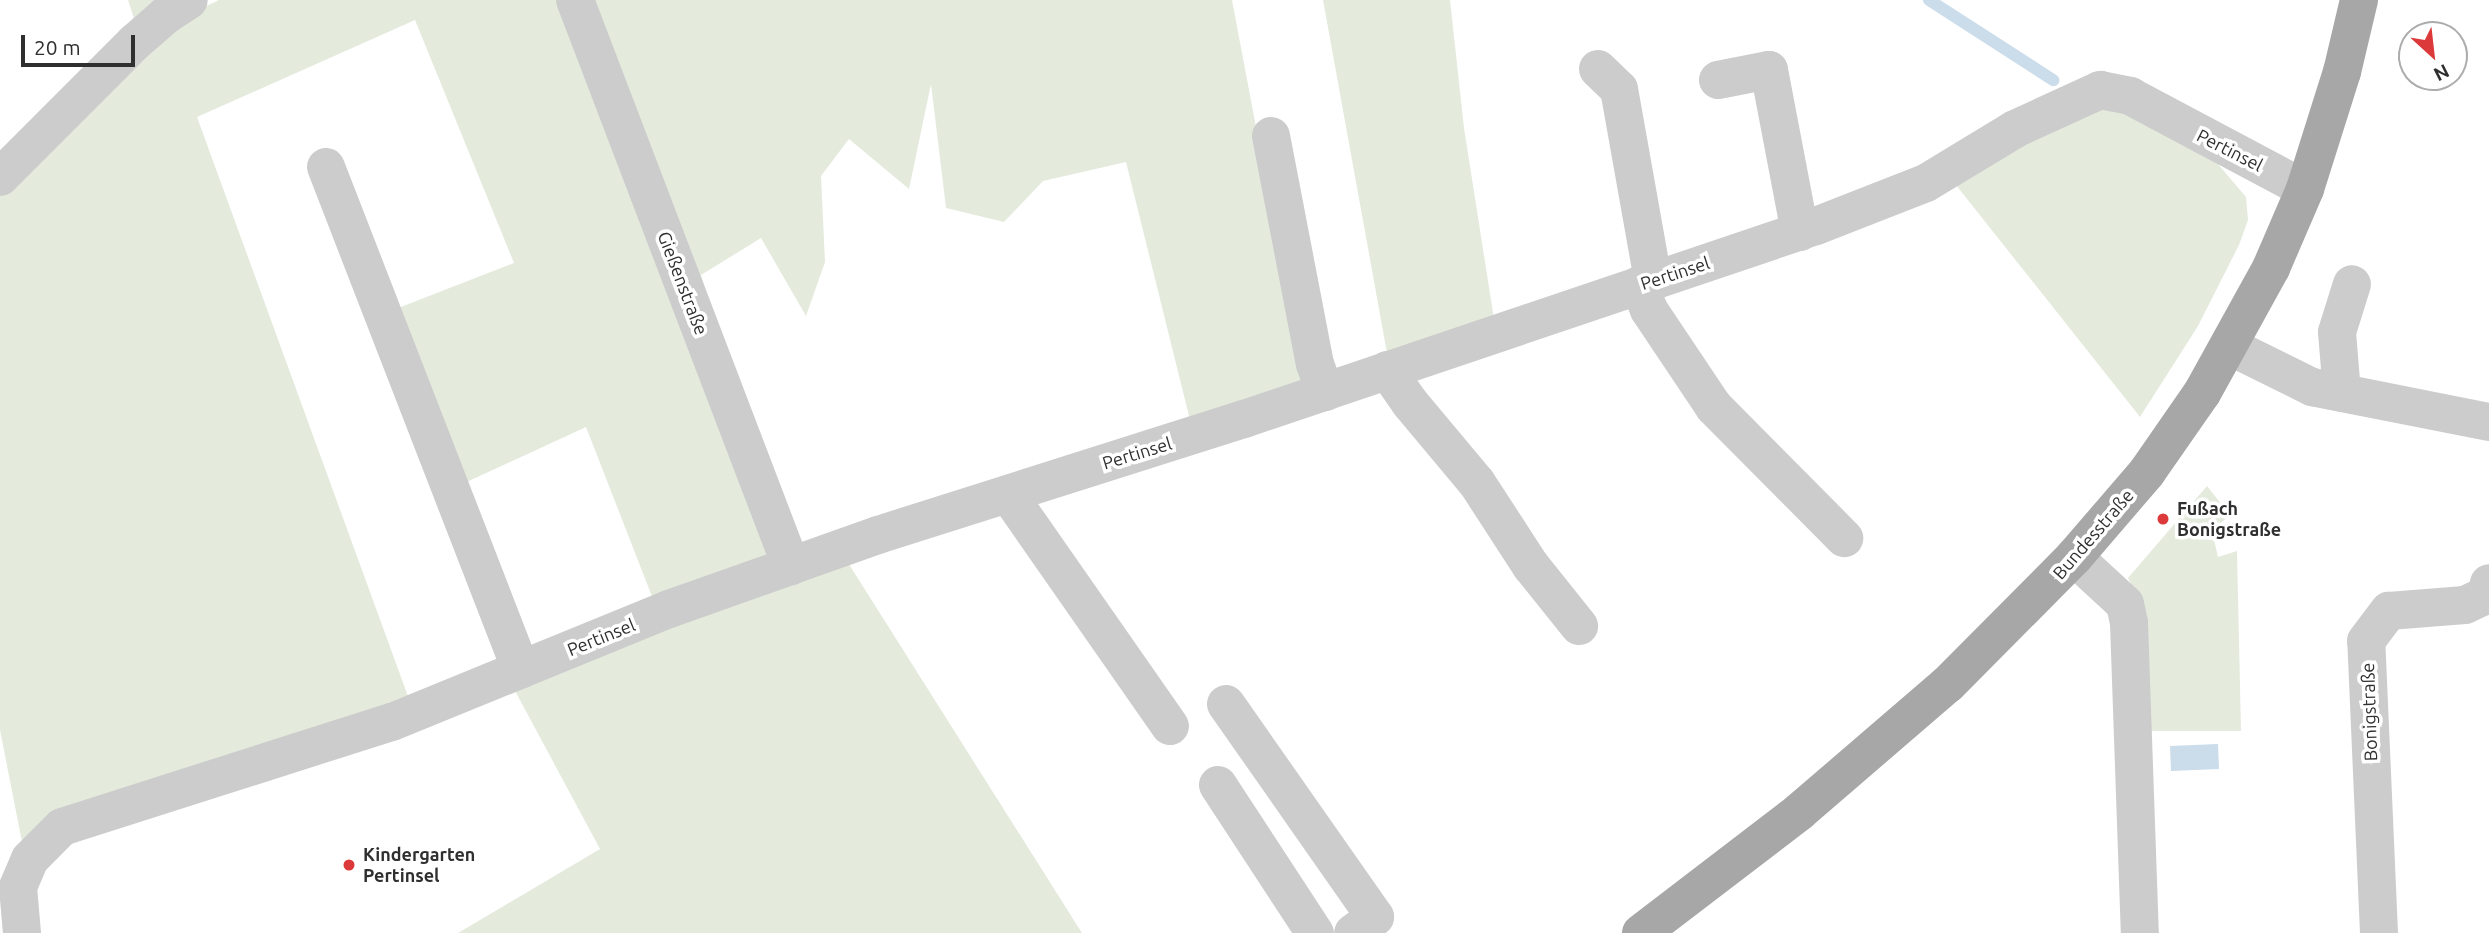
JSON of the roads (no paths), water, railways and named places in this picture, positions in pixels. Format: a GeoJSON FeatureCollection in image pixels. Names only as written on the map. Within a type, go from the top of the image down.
{"type":"FeatureCollection","features":[{"type":"Feature","properties":{"kind":"main road","name":"Bundesstraße"},"geometry":{"type":"LineString","coordinates":[[1641,933],[1799,812],[1948,684],[2074,557],[2154,462],[2202,393],[2271,268],[2305,189],[2342,72],[2359,0]]}},
{"type":"Feature","properties":{"kind":"street"},"geometry":{"type":"LineString","coordinates":[[4,157],[134,43],[189,0]]}},
{"type":"Feature","properties":{"kind":"street","name":"Gießenstraße"},"geometry":{"type":"LineString","coordinates":[[575,0],[791,566]]}},
{"type":"Feature","properties":{"kind":"street"},"geometry":{"type":"LineString","coordinates":[[1598,69],[1619,89],[1649,310],[1714,407],[1844,538]]}},
{"type":"Feature","properties":{"kind":"street"},"geometry":{"type":"LineString","coordinates":[[1718,80],[1769,70],[1800,232]]}},
{"type":"Feature","properties":{"kind":"street","name":"Pertinsel"},"geometry":{"type":"LineString","coordinates":[[22,933],[19,887],[30,859],[62,827],[392,722],[669,609],[791,566],[1325,392],[1800,232],[1926,183],[2015,129],[2099,90],[2130,96],[2305,189]]}},
{"type":"Feature","properties":{"kind":"street"},"geometry":{"type":"LineString","coordinates":[[1271,136],[1315,364],[1325,392]]}},
{"type":"Feature","properties":{"kind":"street"},"geometry":{"type":"LineString","coordinates":[[326,167],[521,670]]}},
{"type":"Feature","properties":{"kind":"street"},"geometry":{"type":"LineString","coordinates":[[2342,393],[2337,332],[2352,284]]}},
{"type":"Feature","properties":{"kind":"street"},"geometry":{"type":"LineString","coordinates":[[2229,346],[2312,387],[2489,422]]}},
{"type":"Feature","properties":{"kind":"street"},"geometry":{"type":"LineString","coordinates":[[1387,370],[1410,403],[1477,483],[1531,566],[1579,626]]}},
{"type":"Feature","properties":{"kind":"street"},"geometry":{"type":"LineString","coordinates":[[1008,494],[1171,726]]}},
{"type":"Feature","properties":{"kind":"street"},"geometry":{"type":"LineString","coordinates":[[2074,557],[2125,604],[2130,623],[2140,933]]}},
{"type":"Feature","properties":{"kind":"street","name":"Bonigstraße"},"geometry":{"type":"LineString","coordinates":[[2379,933],[2366,641],[2389,611],[2465,605],[2486,596],[2489,583]]}},
{"type":"Feature","properties":{"kind":"street"},"geometry":{"type":"LineString","coordinates":[[1226,704],[1375,918],[1353,933]]}},
{"type":"Feature","properties":{"kind":"street"},"geometry":{"type":"LineString","coordinates":[[1218,785],[1315,933]]}},
{"type":"Feature","properties":{"kind":"water"},"geometry":{"type":"Polygon","coordinates":[[[2218,744],[2219,769],[2171,771],[2170,746],[2218,744]]]}},
{"type":"Feature","properties":{"kind":"waterway"},"geometry":{"type":"LineString","coordinates":[[1929,0],[2053,80]]}},
{"type":"Feature","properties":{"kind":"place","name":"Fußach Bonigstraße"},"geometry":{"type":"Point","coordinates":[2163,519]}},
{"type":"Feature","properties":{"kind":"place","name":"Kindergarten Pertinsel"},"geometry":{"type":"Point","coordinates":[349,865]}}]}
